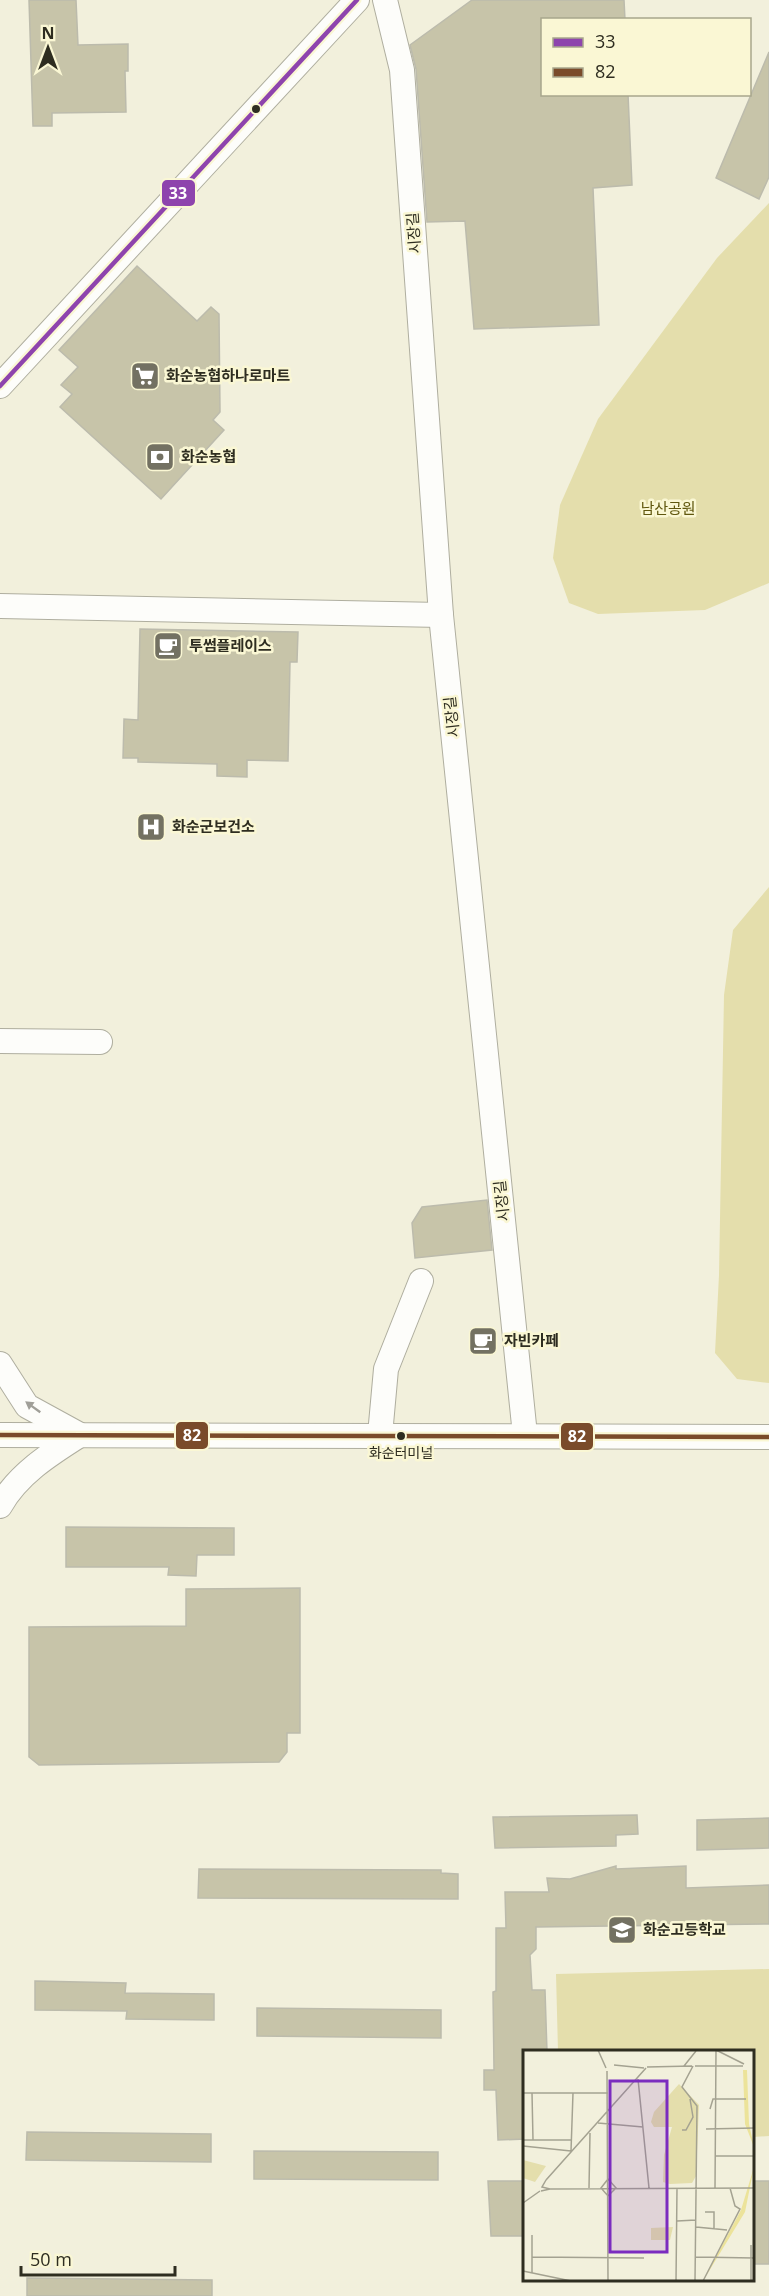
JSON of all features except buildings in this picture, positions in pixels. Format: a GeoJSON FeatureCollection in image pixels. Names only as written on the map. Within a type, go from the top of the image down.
{"type":"FeatureCollection","features":[{"type":"Feature","properties":{"kind":"street"},"geometry":{"type":"LineString","coordinates":[[0,386],[357,0]]}},
{"type":"Feature","properties":{"kind":"street","name":"시장길"},"geometry":{"type":"LineString","coordinates":[[385,0],[402,70],[441,615],[525,1435]]}},
{"type":"Feature","properties":{"kind":"street"},"geometry":{"type":"LineString","coordinates":[[0,606],[441,615]]}},
{"type":"Feature","properties":{"kind":"street"},"geometry":{"type":"LineString","coordinates":[[0,1041],[100,1042]]}},
{"type":"Feature","properties":{"kind":"street"},"geometry":{"type":"LineString","coordinates":[[380,1435],[386,1369],[421,1281]]}},
{"type":"Feature","properties":{"kind":"street"},"geometry":{"type":"LineString","coordinates":[[0,1364],[27,1406],[80,1435]]}},
{"type":"Feature","properties":{"kind":"street"},"geometry":{"type":"LineString","coordinates":[[0,1435],[769,1437]]}},
{"type":"Feature","properties":{"kind":"street"},"geometry":{"type":"LineString","coordinates":[[0,1506],[5,1497],[39,1461],[80,1435]]}},
{"type":"Feature","properties":{"kind":"green space","name":"남산공원"},"geometry":{"type":"Polygon","coordinates":[[[769,203],[769,583],[705,610],[598,614],[569,603],[553,558],[560,505],[598,419],[717,258],[769,203]]]}},
{"type":"Feature","properties":{"kind":"green space"},"geometry":{"type":"Polygon","coordinates":[[[769,887],[769,1383],[737,1379],[715,1353],[719,1275],[724,995],[733,930],[769,887]]]}},
{"type":"Feature","properties":{"kind":"green space"},"geometry":{"type":"Polygon","coordinates":[[[769,1969],[769,2136],[754,2137],[754,2050],[558,2050],[556,1974],[769,1969]]]}},
{"type":"Feature","properties":{"kind":"transit line","name":"33"},"geometry":{"type":"LineString","coordinates":[[0,386],[357,0]]}},
{"type":"Feature","properties":{"kind":"transit line","name":"82"},"geometry":{"type":"LineString","coordinates":[[0,1435],[769,1437]]}},
{"type":"Feature","properties":{"kind":"place","name":"화순농협하나로마트"},"geometry":{"type":"Point","coordinates":[145,376]}},
{"type":"Feature","properties":{"kind":"place","name":"화순농협"},"geometry":{"type":"Point","coordinates":[160,457]}},
{"type":"Feature","properties":{"kind":"place","name":"투썸플레이스"},"geometry":{"type":"Point","coordinates":[168,646]}},
{"type":"Feature","properties":{"kind":"place","name":"화순군보건소"},"geometry":{"type":"Point","coordinates":[151,827]}},
{"type":"Feature","properties":{"kind":"place","name":"자빈카페"},"geometry":{"type":"Point","coordinates":[483,1341]}},
{"type":"Feature","properties":{"kind":"place","name":"화순터미널"},"geometry":{"type":"Point","coordinates":[401,1436]}},
{"type":"Feature","properties":{"kind":"place","name":"화순고등학교"},"geometry":{"type":"Point","coordinates":[622,1930]}}]}
